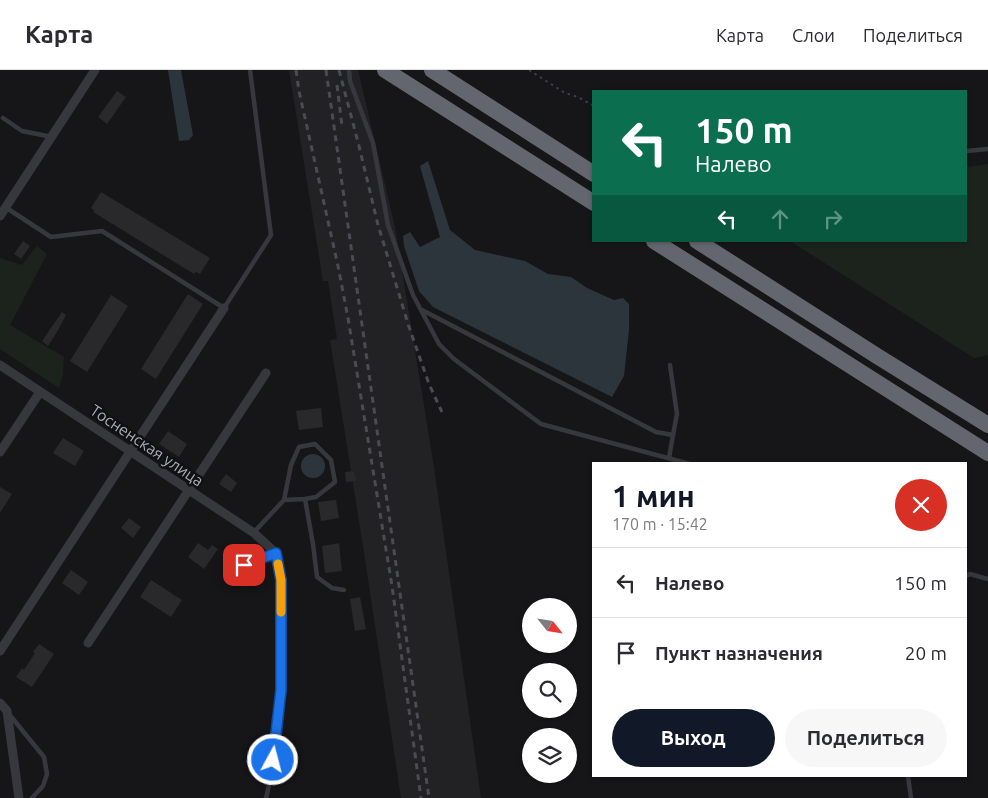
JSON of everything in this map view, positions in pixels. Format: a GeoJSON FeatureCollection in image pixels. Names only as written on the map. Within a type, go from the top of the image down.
{"type":"FeatureCollection","features":[{"type":"Feature","properties":{"kind":"highway"},"geometry":{"type":"LineString","coordinates":[[385,70],[592,202]]}},
{"type":"Feature","properties":{"kind":"highway"},"geometry":{"type":"LineString","coordinates":[[432,70],[592,173]]}},
{"type":"Feature","properties":{"kind":"highway"},"geometry":{"type":"LineString","coordinates":[[656,242],[988,453]]}},
{"type":"Feature","properties":{"kind":"highway"},"geometry":{"type":"LineString","coordinates":[[699,242],[988,425]]}},
{"type":"Feature","properties":{"kind":"street"},"geometry":{"type":"LineString","coordinates":[[2,211],[95,70]]}},
{"type":"Feature","properties":{"kind":"street"},"geometry":{"type":"LineString","coordinates":[[0,651],[224,308]]}},
{"type":"Feature","properties":{"kind":"street","name":"Тосненская улица"},"geometry":{"type":"LineString","coordinates":[[0,365],[254,534],[276,553]]}},
{"type":"Feature","properties":{"kind":"street"},"geometry":{"type":"LineString","coordinates":[[88,643],[266,373]]}},
{"type":"Feature","properties":{"kind":"street"},"geometry":{"type":"LineString","coordinates":[[0,452],[40,392]]}},
{"type":"Feature","properties":{"kind":"street"},"geometry":{"type":"LineString","coordinates":[[276,553],[281,580],[281,690]]}},
{"type":"Feature","properties":{"kind":"street"},"geometry":{"type":"LineString","coordinates":[[0,703],[7,711],[18,798]]}},
{"type":"Feature","properties":{"kind":"lane"},"geometry":{"type":"LineString","coordinates":[[2,211],[51,237],[102,231],[224,308],[271,235],[250,70]]}},
{"type":"Feature","properties":{"kind":"lane"},"geometry":{"type":"LineString","coordinates":[[349,70],[350,80],[373,143],[388,225],[413,295],[439,344],[454,359],[541,424],[683,462]]}},
{"type":"Feature","properties":{"kind":"lane"},"geometry":{"type":"LineString","coordinates":[[3,118],[22,131],[52,137]]}},
{"type":"Feature","properties":{"kind":"lane"},"geometry":{"type":"LineString","coordinates":[[967,151],[988,149]]}},
{"type":"Feature","properties":{"kind":"lane"},"geometry":{"type":"LineString","coordinates":[[421,309],[656,432],[673,435]]}},
{"type":"Feature","properties":{"kind":"lane"},"geometry":{"type":"LineString","coordinates":[[669,458],[677,414],[670,365]]}},
{"type":"Feature","properties":{"kind":"lane"},"geometry":{"type":"LineString","coordinates":[[254,534],[284,500],[291,465],[299,447],[315,444],[331,460],[335,482],[316,498],[284,500]]}},
{"type":"Feature","properties":{"kind":"lane"},"geometry":{"type":"LineString","coordinates":[[305,499],[317,577],[332,588],[344,590]]}},
{"type":"Feature","properties":{"kind":"lane"},"geometry":{"type":"LineString","coordinates":[[228,572],[276,553]]}},
{"type":"Feature","properties":{"kind":"lane"},"geometry":{"type":"LineString","coordinates":[[967,576],[970,574],[988,579]]}},
{"type":"Feature","properties":{"kind":"lane"},"geometry":{"type":"LineString","coordinates":[[266,798],[271,777],[281,690]]}},
{"type":"Feature","properties":{"kind":"lane"},"geometry":{"type":"LineString","coordinates":[[7,711],[44,757],[47,774],[43,786],[32,798]]}},
{"type":"Feature","properties":{"kind":"lane"},"geometry":{"type":"LineString","coordinates":[[908,777],[911,798]]}},
{"type":"Feature","properties":{"kind":"path"},"geometry":{"type":"LineString","coordinates":[[529,70],[565,93],[578,97],[592,105]]}},
{"type":"Feature","properties":{"kind":"shaded area"},"geometry":{"type":"Polygon","coordinates":[[[168,70],[181,70],[193,135],[189,140],[179,141],[168,70]]]}},
{"type":"Feature","properties":{"kind":"shaded area"},"geometry":{"type":"Polygon","coordinates":[[[289,70],[358,70],[395,227],[434,467],[481,798],[401,798],[330,340],[337,339],[328,281],[323,281],[289,70]]]}},
{"type":"Feature","properties":{"kind":"shaded area"},"geometry":{"type":"Polygon","coordinates":[[[428,161],[450,230],[475,250],[525,261],[548,274],[571,277],[587,288],[614,300],[623,298],[629,304],[629,330],[624,376],[612,397],[433,307],[419,291],[404,246],[403,236],[410,232],[420,247],[440,237],[420,166],[428,161]]]}},
{"type":"Feature","properties":{"kind":"shaded area"},"geometry":{"type":"Polygon","coordinates":[[[988,164],[988,355],[974,358],[792,242],[967,242],[967,167],[988,164]]]}},
{"type":"Feature","properties":{"kind":"shaded area"},"geometry":{"type":"Polygon","coordinates":[[[37,246],[47,254],[10,325],[64,357],[63,374],[59,388],[0,349],[0,258],[22,265],[37,246]]]}},
{"type":"Feature","properties":{"kind":"shaded area"},"geometry":{"type":"Polygon","coordinates":[[[313,454],[322,457],[325,466],[322,475],[313,478],[304,475],[301,466],[304,457],[313,454]]]}},
{"type":"Feature","properties":{"kind":"building"},"geometry":{"type":"Polygon","coordinates":[[[117,91],[126,97],[107,124],[98,117],[117,91]]]}},
{"type":"Feature","properties":{"kind":"building"},"geometry":{"type":"Polygon","coordinates":[[[101,192],[210,258],[200,274],[196,272],[194,274],[93,212],[94,210],[91,208],[101,192]]]}},
{"type":"Feature","properties":{"kind":"building"},"geometry":{"type":"Polygon","coordinates":[[[23,241],[30,246],[21,259],[14,254],[23,241]]]}},
{"type":"Feature","properties":{"kind":"building"},"geometry":{"type":"Polygon","coordinates":[[[188,294],[203,304],[156,379],[141,369],[188,294]]]}},
{"type":"Feature","properties":{"kind":"building"},"geometry":{"type":"Polygon","coordinates":[[[111,295],[128,306],[87,372],[70,361],[111,295]]]}},
{"type":"Feature","properties":{"kind":"building"},"geometry":{"type":"Polygon","coordinates":[[[62,312],[66,315],[48,346],[42,341],[62,312]]]}},
{"type":"Feature","properties":{"kind":"building"},"geometry":{"type":"Polygon","coordinates":[[[321,408],[323,427],[299,430],[296,411],[321,408]]]}},
{"type":"Feature","properties":{"kind":"building"},"geometry":{"type":"Polygon","coordinates":[[[168,431],[187,444],[179,457],[159,444],[168,431]]]}},
{"type":"Feature","properties":{"kind":"building"},"geometry":{"type":"Polygon","coordinates":[[[63,438],[84,451],[75,466],[53,453],[63,438]]]}},
{"type":"Feature","properties":{"kind":"building"},"geometry":{"type":"Polygon","coordinates":[[[354,471],[356,481],[346,482],[345,472],[354,471]]]}},
{"type":"Feature","properties":{"kind":"building"},"geometry":{"type":"Polygon","coordinates":[[[226,474],[237,483],[231,492],[219,484],[226,474]]]}},
{"type":"Feature","properties":{"kind":"building"},"geometry":{"type":"Polygon","coordinates":[[[0,487],[12,494],[0,513],[0,487]]]}},
{"type":"Feature","properties":{"kind":"building"},"geometry":{"type":"Polygon","coordinates":[[[336,500],[339,518],[321,521],[318,502],[336,500]]]}},
{"type":"Feature","properties":{"kind":"building"},"geometry":{"type":"Polygon","coordinates":[[[129,518],[141,527],[133,538],[121,528],[129,518]]]}},
{"type":"Feature","properties":{"kind":"building"},"geometry":{"type":"Polygon","coordinates":[[[198,543],[208,550],[212,545],[218,549],[204,569],[188,557],[198,543]]]}},
{"type":"Feature","properties":{"kind":"building"},"geometry":{"type":"Polygon","coordinates":[[[339,543],[342,571],[325,573],[322,546],[339,543]]]}},
{"type":"Feature","properties":{"kind":"building"},"geometry":{"type":"Polygon","coordinates":[[[71,570],[88,582],[79,595],[62,583],[71,570]]]}},
{"type":"Feature","properties":{"kind":"building"},"geometry":{"type":"Polygon","coordinates":[[[151,580],[182,600],[171,617],[140,597],[151,580]]]}},
{"type":"Feature","properties":{"kind":"building"},"geometry":{"type":"Polygon","coordinates":[[[360,597],[366,629],[355,631],[350,599],[360,597]]]}},
{"type":"Feature","properties":{"kind":"building"},"geometry":{"type":"Polygon","coordinates":[[[39,644],[54,654],[32,687],[16,677],[22,668],[24,670],[39,644]]]}},
{"type":"Feature","properties":{"kind":"railway"},"geometry":{"type":"LineString","coordinates":[[296,70],[348,318],[392,586],[421,798]]}},
{"type":"Feature","properties":{"kind":"railway"},"geometry":{"type":"LineString","coordinates":[[326,70],[429,798]]}},
{"type":"Feature","properties":{"kind":"railway"},"geometry":{"type":"LineString","coordinates":[[339,70],[378,225],[409,327],[429,384],[442,412]]}},
{"type":"Feature","properties":{"kind":"railway"},"geometry":{"type":"LineString","coordinates":[[337,85],[342,126]]}},
{"type":"Feature","properties":{"kind":"slow traffic"},"geometry":{"type":"LineString","coordinates":[[278,564],[281,580],[281,612]]}},
{"type":"Feature","properties":{"kind":"route"},"geometry":{"type":"LineString","coordinates":[[244,565],[276,553],[281,580],[281,690],[273,760]]}}]}
